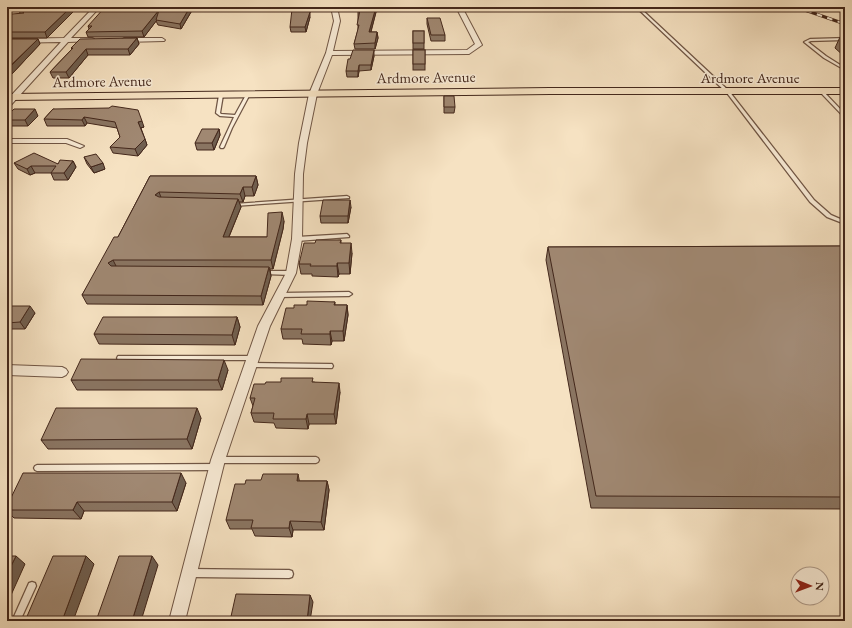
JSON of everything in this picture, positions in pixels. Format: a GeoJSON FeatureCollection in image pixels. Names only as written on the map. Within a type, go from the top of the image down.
{"type":"FeatureCollection","features":[{"type":"Feature","properties":{"kind":"main road","name":"Ardmore Avenue"},"geometry":{"type":"LineString","coordinates":[[9,99],[221,94],[550,91],[845,91]]}},
{"type":"Feature","properties":{"kind":"street"},"geometry":{"type":"LineString","coordinates":[[9,99],[97,7]]}},
{"type":"Feature","properties":{"kind":"street"},"geometry":{"type":"LineString","coordinates":[[177,621],[217,463],[264,326],[290,273],[297,239],[299,174],[303,143],[314,94],[329,53],[337,21],[334,7]]}},
{"type":"Feature","properties":{"kind":"street"},"geometry":{"type":"LineString","coordinates":[[329,53],[469,52],[479,45],[458,7]]}},
{"type":"Feature","properties":{"kind":"street"},"geometry":{"type":"LineString","coordinates":[[7,41],[98,40]]}},
{"type":"Feature","properties":{"kind":"street"},"geometry":{"type":"LineString","coordinates":[[114,40],[162,40]]}},
{"type":"Feature","properties":{"kind":"street"},"geometry":{"type":"LineString","coordinates":[[7,141],[67,141],[80,146]]}},
{"type":"Feature","properties":{"kind":"street"},"geometry":{"type":"LineString","coordinates":[[7,370],[62,372]]}},
{"type":"Feature","properties":{"kind":"lane"},"geometry":{"type":"LineString","coordinates":[[637,7],[728,92],[812,200],[828,216],[845,223]]}},
{"type":"Feature","properties":{"kind":"lane"},"geometry":{"type":"LineString","coordinates":[[845,39],[810,40],[806,42],[825,57],[845,69]]}},
{"type":"Feature","properties":{"kind":"lane"},"geometry":{"type":"LineString","coordinates":[[822,92],[845,116]]}},
{"type":"Feature","properties":{"kind":"lane"},"geometry":{"type":"LineString","coordinates":[[221,94],[218,113],[220,115],[236,116]]}},
{"type":"Feature","properties":{"kind":"lane"},"geometry":{"type":"LineString","coordinates":[[222,147],[248,94]]}},
{"type":"Feature","properties":{"kind":"lane"},"geometry":{"type":"LineString","coordinates":[[225,204],[346,197]]}},
{"type":"Feature","properties":{"kind":"lane"},"geometry":{"type":"LineString","coordinates":[[297,239],[348,236]]}},
{"type":"Feature","properties":{"kind":"lane"},"geometry":{"type":"LineString","coordinates":[[259,273],[290,273]]}},
{"type":"Feature","properties":{"kind":"lane"},"geometry":{"type":"LineString","coordinates":[[280,295],[349,294]]}},
{"type":"Feature","properties":{"kind":"lane"},"geometry":{"type":"LineString","coordinates":[[120,358],[330,366]]}},
{"type":"Feature","properties":{"kind":"lane"},"geometry":{"type":"LineString","coordinates":[[37,468],[316,460]]}},
{"type":"Feature","properties":{"kind":"lane"},"geometry":{"type":"LineString","coordinates":[[189,573],[289,574]]}},
{"type":"Feature","properties":{"kind":"lane"},"geometry":{"type":"LineString","coordinates":[[16,621],[32,586]]}},
{"type":"Feature","properties":{"kind":"building"},"geometry":{"type":"Polygon","coordinates":[[[71,7],[45,32],[7,32],[7,18],[12,14],[24,13],[18,8],[71,7]]]}},
{"type":"Feature","properties":{"kind":"building"},"geometry":{"type":"Polygon","coordinates":[[[105,7],[190,7],[180,24],[156,20],[159,10],[142,31],[86,32],[92,26],[88,26],[105,7]]]}},
{"type":"Feature","properties":{"kind":"building"},"geometry":{"type":"Polygon","coordinates":[[[295,7],[309,7],[310,12],[305,27],[290,27],[292,9],[295,9],[295,7]]]}},
{"type":"Feature","properties":{"kind":"building"},"geometry":{"type":"Polygon","coordinates":[[[358,7],[376,7],[369,32],[377,32],[375,43],[354,44],[359,25],[357,25],[360,10],[358,10],[358,7]]]}},
{"type":"Feature","properties":{"kind":"building"},"geometry":{"type":"Polygon","coordinates":[[[427,18],[440,18],[445,35],[431,35],[427,18]]]}},
{"type":"Feature","properties":{"kind":"building"},"geometry":{"type":"Polygon","coordinates":[[[413,31],[424,31],[424,43],[413,43],[413,31]]]}},
{"type":"Feature","properties":{"kind":"building"},"geometry":{"type":"Polygon","coordinates":[[[137,38],[128,49],[86,49],[66,72],[50,72],[80,39],[137,38]]]}},
{"type":"Feature","properties":{"kind":"building"},"geometry":{"type":"Polygon","coordinates":[[[7,39],[38,39],[7,69],[7,39]]]}},
{"type":"Feature","properties":{"kind":"building"},"geometry":{"type":"Polygon","coordinates":[[[353,50],[374,50],[371,65],[359,65],[358,71],[346,71],[348,59],[350,59],[353,50]]]}},
{"type":"Feature","properties":{"kind":"building"},"geometry":{"type":"Polygon","coordinates":[[[413,50],[425,50],[425,64],[413,64],[413,50]]]}},
{"type":"Feature","properties":{"kind":"building"},"geometry":{"type":"Polygon","coordinates":[[[444,96],[454,96],[455,107],[444,107],[444,96]]]}},
{"type":"Feature","properties":{"kind":"building"},"geometry":{"type":"Polygon","coordinates":[[[112,106],[138,110],[142,121],[138,122],[145,139],[135,149],[110,147],[120,137],[115,122],[84,117],[82,120],[44,119],[53,109],[109,108],[112,106]]]}},
{"type":"Feature","properties":{"kind":"building"},"geometry":{"type":"Polygon","coordinates":[[[14,109],[35,109],[25,120],[7,120],[7,116],[14,109]]]}},
{"type":"Feature","properties":{"kind":"building"},"geometry":{"type":"Polygon","coordinates":[[[202,129],[219,129],[212,143],[195,143],[202,129]]]}},
{"type":"Feature","properties":{"kind":"building"},"geometry":{"type":"Polygon","coordinates":[[[34,153],[58,164],[60,160],[73,161],[64,173],[51,173],[56,166],[31,166],[27,169],[14,163],[34,153]]]}},
{"type":"Feature","properties":{"kind":"building"},"geometry":{"type":"Polygon","coordinates":[[[96,154],[103,163],[91,167],[84,157],[96,154]]]}},
{"type":"Feature","properties":{"kind":"building"},"geometry":{"type":"Polygon","coordinates":[[[150,176],[256,176],[252,187],[243,187],[240,194],[159,192],[155,195],[159,197],[238,199],[223,237],[267,237],[268,213],[282,212],[271,260],[113,260],[108,263],[111,266],[269,267],[261,296],[82,295],[114,237],[118,237],[150,176]]]}},
{"type":"Feature","properties":{"kind":"building"},"geometry":{"type":"Polygon","coordinates":[[[323,200],[350,200],[348,216],[320,216],[323,200]]]}},
{"type":"Feature","properties":{"kind":"building"},"geometry":{"type":"Polygon","coordinates":[[[316,240],[341,240],[340,243],[351,243],[349,263],[337,263],[337,266],[310,266],[311,264],[299,264],[304,243],[315,243],[316,240]]]}},
{"type":"Feature","properties":{"kind":"building"},"geometry":{"type":"Polygon","coordinates":[[[845,246],[845,497],[596,496],[548,247],[845,246]]]}},
{"type":"Feature","properties":{"kind":"building"},"geometry":{"type":"Polygon","coordinates":[[[307,301],[335,302],[334,305],[347,305],[343,331],[330,331],[330,334],[301,334],[302,329],[281,329],[286,308],[294,308],[294,305],[307,305],[307,301]]]}},
{"type":"Feature","properties":{"kind":"building"},"geometry":{"type":"Polygon","coordinates":[[[7,306],[30,306],[20,322],[7,323],[7,306]]]}},
{"type":"Feature","properties":{"kind":"building"},"geometry":{"type":"Polygon","coordinates":[[[103,317],[237,317],[232,335],[94,334],[103,317]]]}},
{"type":"Feature","properties":{"kind":"building"},"geometry":{"type":"Polygon","coordinates":[[[81,359],[224,360],[218,380],[71,380],[81,359]]]}},
{"type":"Feature","properties":{"kind":"building"},"geometry":{"type":"Polygon","coordinates":[[[281,378],[313,378],[312,382],[339,383],[334,414],[307,414],[306,419],[273,419],[274,413],[251,413],[255,398],[250,398],[254,384],[281,382],[281,378]]]}},
{"type":"Feature","properties":{"kind":"building"},"geometry":{"type":"Polygon","coordinates":[[[56,408],[197,408],[187,439],[41,440],[56,408]]]}},
{"type":"Feature","properties":{"kind":"building"},"geometry":{"type":"Polygon","coordinates":[[[23,473],[181,473],[172,502],[77,502],[73,510],[7,510],[7,506],[23,473]]]}},
{"type":"Feature","properties":{"kind":"building"},"geometry":{"type":"Polygon","coordinates":[[[263,474],[298,474],[297,481],[327,481],[321,522],[290,521],[289,528],[251,528],[253,520],[226,520],[235,484],[245,484],[246,480],[261,480],[263,474]]]}},
{"type":"Feature","properties":{"kind":"building"},"geometry":{"type":"Polygon","coordinates":[[[7,556],[16,556],[7,574],[7,556]]]}},
{"type":"Feature","properties":{"kind":"building"},"geometry":{"type":"Polygon","coordinates":[[[53,556],[86,556],[62,621],[25,621],[53,556]]]}},
{"type":"Feature","properties":{"kind":"building"},"geometry":{"type":"Polygon","coordinates":[[[119,556],[152,556],[132,621],[96,621],[119,556]]]}},
{"type":"Feature","properties":{"kind":"building"},"geometry":{"type":"Polygon","coordinates":[[[236,594],[310,595],[307,621],[230,621],[236,594]]]}},
{"type":"Feature","properties":{"kind":"railway"},"geometry":{"type":"LineString","coordinates":[[796,7],[845,24]]}}]}
